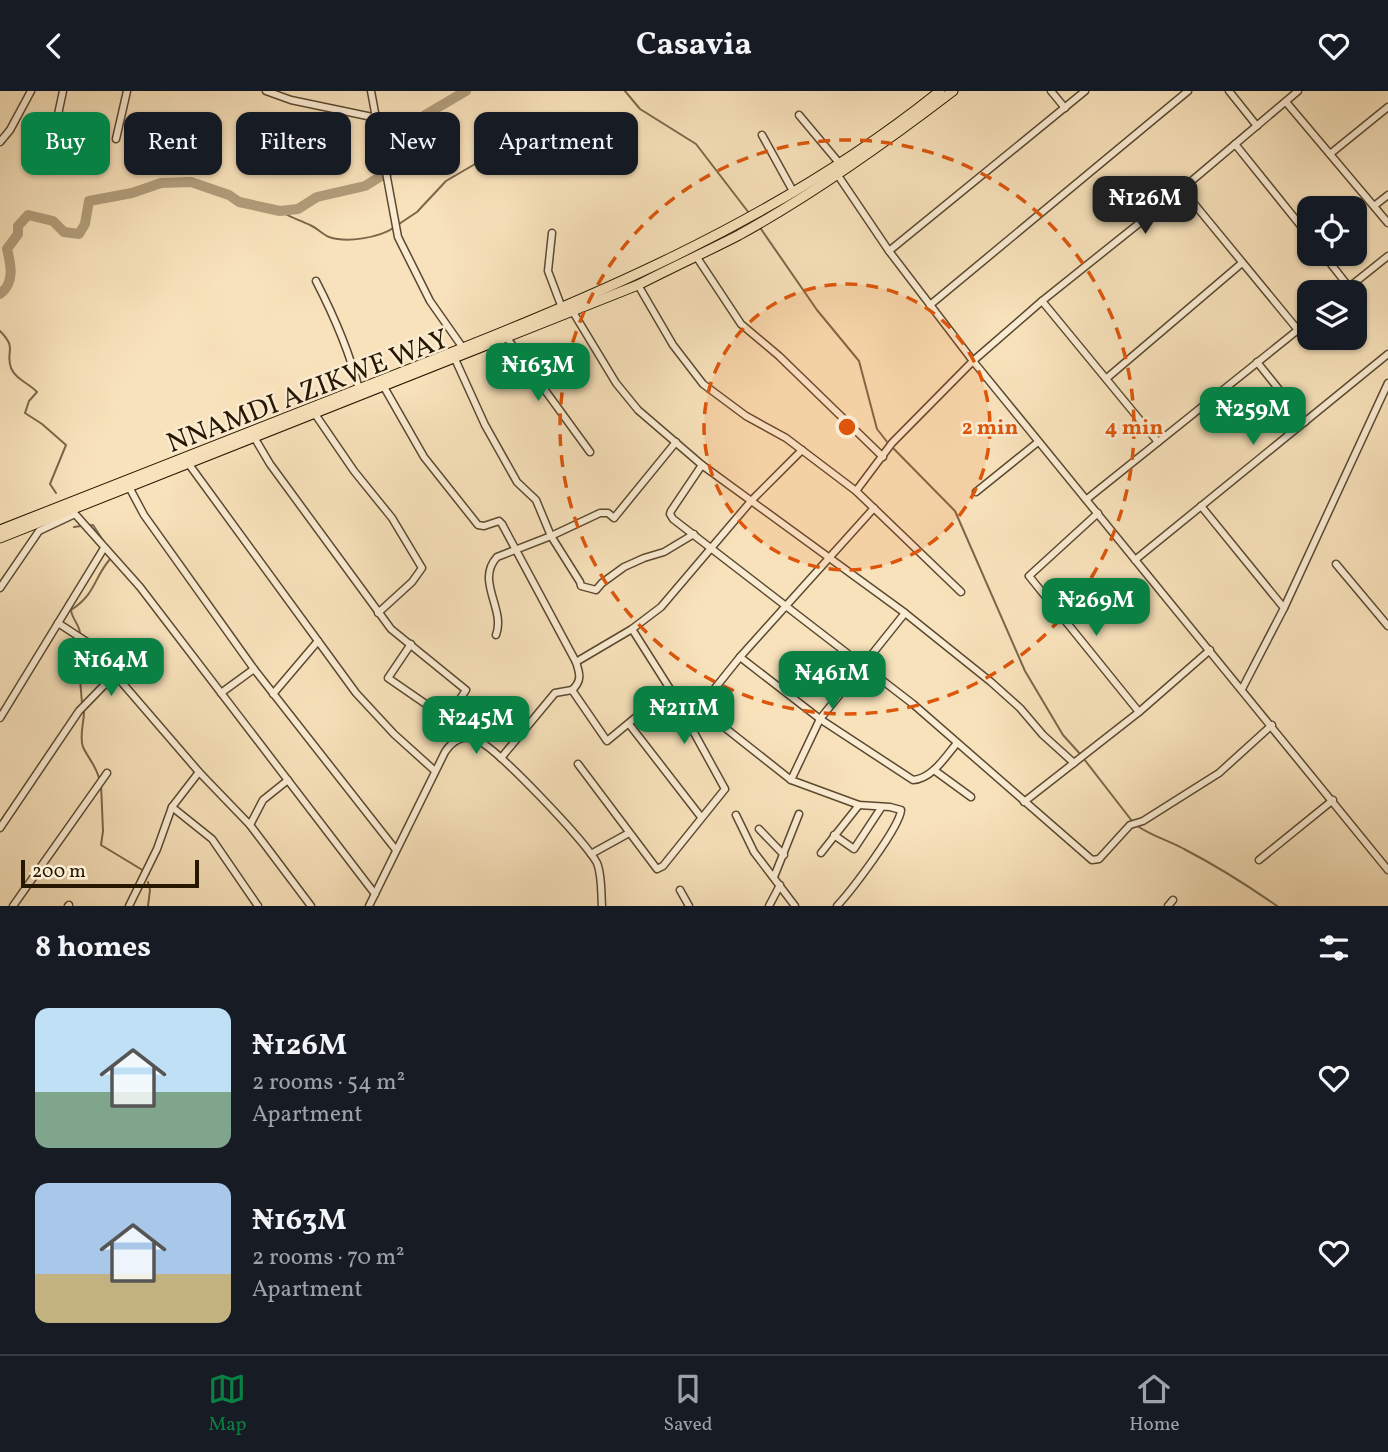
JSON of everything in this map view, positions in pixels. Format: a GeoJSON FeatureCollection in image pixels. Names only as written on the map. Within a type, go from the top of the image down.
{"type":"FeatureCollection","features":[{"type":"Feature","properties":{"kind":"highway","name":"NNAMDI AZIKWE WAY"},"geometry":{"type":"LineString","coordinates":[[0,530],[188,463],[638,285],[772,216],[940,91]]}},
{"type":"Feature","properties":{"kind":"highway","name":"NNAMDI AZIKWE WAY"},"geometry":{"type":"LineString","coordinates":[[0,538],[127,483],[562,308],[684,253],[836,169],[953,91]]}},
{"type":"Feature","properties":{"kind":"street"},"geometry":{"type":"LineString","coordinates":[[0,142],[10,130],[31,91]]}},
{"type":"Feature","properties":{"kind":"street"},"geometry":{"type":"LineString","coordinates":[[59,112],[64,91]]}},
{"type":"Feature","properties":{"kind":"street"},"geometry":{"type":"LineString","coordinates":[[116,139],[127,91]]}},
{"type":"Feature","properties":{"kind":"street"},"geometry":{"type":"LineString","coordinates":[[266,91],[291,100],[365,115]]}},
{"type":"Feature","properties":{"kind":"street"},"geometry":{"type":"LineString","coordinates":[[286,91],[291,100]]}},
{"type":"Feature","properties":{"kind":"street"},"geometry":{"type":"LineString","coordinates":[[371,91],[376,112]]}},
{"type":"Feature","properties":{"kind":"street"},"geometry":{"type":"LineString","coordinates":[[1051,91],[1065,109]]}},
{"type":"Feature","properties":{"kind":"street"},"geometry":{"type":"LineString","coordinates":[[888,251],[1085,91]]}},
{"type":"Feature","properties":{"kind":"street"},"geometry":{"type":"LineString","coordinates":[[930,305],[1188,91]]}},
{"type":"Feature","properties":{"kind":"street"},"geometry":{"type":"LineString","coordinates":[[1229,91],[1257,126]]}},
{"type":"Feature","properties":{"kind":"street"},"geometry":{"type":"LineString","coordinates":[[856,491],[892,443],[973,361],[1298,91]]}},
{"type":"Feature","properties":{"kind":"street"},"geometry":{"type":"LineString","coordinates":[[1286,102],[1388,223]]}},
{"type":"Feature","properties":{"kind":"street"},"geometry":{"type":"LineString","coordinates":[[1330,154],[1388,107]]}},
{"type":"Feature","properties":{"kind":"street"},"geometry":{"type":"LineString","coordinates":[[799,114],[888,251],[973,361],[1388,870]]}},
{"type":"Feature","properties":{"kind":"street"},"geometry":{"type":"LineString","coordinates":[[762,135],[794,193]]}},
{"type":"Feature","properties":{"kind":"street"},"geometry":{"type":"LineString","coordinates":[[1235,144],[1297,221]]}},
{"type":"Feature","properties":{"kind":"street"},"geometry":{"type":"LineString","coordinates":[[385,175],[398,237],[429,302],[463,348]]}},
{"type":"Feature","properties":{"kind":"street"},"geometry":{"type":"LineString","coordinates":[[1182,189],[1297,329]]}},
{"type":"Feature","properties":{"kind":"street"},"geometry":{"type":"LineString","coordinates":[[1374,206],[1388,195]]}},
{"type":"Feature","properties":{"kind":"street"},"geometry":{"type":"LineString","coordinates":[[552,233],[548,271],[562,308]]}},
{"type":"Feature","properties":{"kind":"street"},"geometry":{"type":"LineString","coordinates":[[696,256],[741,324],[885,453]]}},
{"type":"Feature","properties":{"kind":"street"},"geometry":{"type":"LineString","coordinates":[[1358,280],[1388,256]]}},
{"type":"Feature","properties":{"kind":"street"},"geometry":{"type":"LineString","coordinates":[[1107,378],[1242,263]]}},
{"type":"Feature","properties":{"kind":"street"},"geometry":{"type":"LineString","coordinates":[[1332,266],[1343,280]]}},
{"type":"Feature","properties":{"kind":"street"},"geometry":{"type":"LineString","coordinates":[[316,281],[352,359],[359,389]]}},
{"type":"Feature","properties":{"kind":"street"},"geometry":{"type":"LineString","coordinates":[[638,285],[673,345],[704,384],[724,402],[778,432],[856,491],[961,592]]}},
{"type":"Feature","properties":{"kind":"street"},"geometry":{"type":"LineString","coordinates":[[1042,301],[1158,442]]}},
{"type":"Feature","properties":{"kind":"street"},"geometry":{"type":"LineString","coordinates":[[573,312],[623,392],[638,410],[702,465],[905,613],[991,682],[1020,708],[1043,735],[1076,762]]}},
{"type":"Feature","properties":{"kind":"street"},"geometry":{"type":"LineString","coordinates":[[1087,499],[1297,331]]}},
{"type":"Feature","properties":{"kind":"street"},"geometry":{"type":"LineString","coordinates":[[507,338],[590,452]]}},
{"type":"Feature","properties":{"kind":"street"},"geometry":{"type":"LineString","coordinates":[[1135,560],[1388,354]]}},
{"type":"Feature","properties":{"kind":"street"},"geometry":{"type":"LineString","coordinates":[[455,359],[485,425],[517,482],[537,501],[551,536],[580,586],[596,590],[624,567],[664,552],[694,534]]}},
{"type":"Feature","properties":{"kind":"street"},"geometry":{"type":"LineString","coordinates":[[1257,362],[1306,422]]}},
{"type":"Feature","properties":{"kind":"street"},"geometry":{"type":"LineString","coordinates":[[1242,689],[1284,608],[1388,383]]}},
{"type":"Feature","properties":{"kind":"street"},"geometry":{"type":"LineString","coordinates":[[384,387],[424,457],[478,525],[501,521],[576,662],[579,684],[572,690],[555,693],[500,758]]}},
{"type":"Feature","properties":{"kind":"street"},"geometry":{"type":"LineString","coordinates":[[315,414],[354,471],[392,518],[422,568],[412,582],[378,613]]}},
{"type":"Feature","properties":{"kind":"street"},"geometry":{"type":"LineString","coordinates":[[254,437],[270,464],[391,629],[466,690],[446,720]]}},
{"type":"Feature","properties":{"kind":"street"},"geometry":{"type":"LineString","coordinates":[[496,635],[499,618],[488,574],[490,564],[496,557],[600,513],[608,513],[614,518],[676,442]]}},
{"type":"Feature","properties":{"kind":"street"},"geometry":{"type":"LineString","coordinates":[[976,492],[1038,442]]}},
{"type":"Feature","properties":{"kind":"street"},"geometry":{"type":"LineString","coordinates":[[576,662],[632,629],[661,607],[752,500],[802,450]]}},
{"type":"Feature","properties":{"kind":"street"},"geometry":{"type":"LineString","coordinates":[[188,463],[356,693],[394,734],[435,771]]}},
{"type":"Feature","properties":{"kind":"street"},"geometry":{"type":"LineString","coordinates":[[702,465],[670,514],[673,519],[913,703],[1095,861],[1130,825],[1143,821],[1219,772],[1272,725]]}},
{"type":"Feature","properties":{"kind":"street"},"geometry":{"type":"LineString","coordinates":[[127,483],[144,515],[254,669],[396,849]]}},
{"type":"Feature","properties":{"kind":"street"},"geometry":{"type":"LineString","coordinates":[[1201,506],[1284,608]]}},
{"type":"Feature","properties":{"kind":"street"},"geometry":{"type":"LineString","coordinates":[[687,723],[740,657],[874,508]]}},
{"type":"Feature","properties":{"kind":"street"},"geometry":{"type":"LineString","coordinates":[[1098,513],[1029,576],[1139,712]]}},
{"type":"Feature","properties":{"kind":"street"},"geometry":{"type":"LineString","coordinates":[[0,588],[39,531],[75,514],[140,587],[375,894]]}},
{"type":"Feature","properties":{"kind":"street"},"geometry":{"type":"LineString","coordinates":[[0,718],[104,548]]}},
{"type":"Feature","properties":{"kind":"street"},"geometry":{"type":"LineString","coordinates":[[1336,564],[1388,626]]}},
{"type":"Feature","properties":{"kind":"street"},"geometry":{"type":"LineString","coordinates":[[791,780],[820,719],[905,613]]}},
{"type":"Feature","properties":{"kind":"street"},"geometry":{"type":"LineString","coordinates":[[58,623],[82,638],[199,772],[250,825],[311,906]]}},
{"type":"Feature","properties":{"kind":"street"},"geometry":{"type":"LineString","coordinates":[[578,764],[655,868],[660,869],[725,789],[670,689],[632,629]]}},
{"type":"Feature","properties":{"kind":"street"},"geometry":{"type":"LineString","coordinates":[[273,694],[318,641]]}},
{"type":"Feature","properties":{"kind":"street"},"geometry":{"type":"LineString","coordinates":[[411,644],[388,678],[500,758],[576,835],[598,867],[602,906]]}},
{"type":"Feature","properties":{"kind":"street"},"geometry":{"type":"LineString","coordinates":[[1024,802],[1139,712],[1210,650]]}},
{"type":"Feature","properties":{"kind":"street"},"geometry":{"type":"LineString","coordinates":[[740,657],[820,719],[913,780],[920,780],[934,770],[957,743]]}},
{"type":"Feature","properties":{"kind":"street"},"geometry":{"type":"LineString","coordinates":[[221,693],[254,669]]}},
{"type":"Feature","properties":{"kind":"street"},"geometry":{"type":"LineString","coordinates":[[0,828],[79,711],[115,674]]}},
{"type":"Feature","properties":{"kind":"street"},"geometry":{"type":"LineString","coordinates":[[572,690],[607,741],[670,689]]}},
{"type":"Feature","properties":{"kind":"street"},"geometry":{"type":"LineString","coordinates":[[700,708],[791,780],[859,805],[890,807],[902,812],[837,906]]}},
{"type":"Feature","properties":{"kind":"street"},"geometry":{"type":"LineString","coordinates":[[629,724],[701,817]]}},
{"type":"Feature","properties":{"kind":"street"},"geometry":{"type":"LineString","coordinates":[[369,906],[445,751],[454,740],[467,738],[479,741]]}},
{"type":"Feature","properties":{"kind":"street"},"geometry":{"type":"LineString","coordinates":[[934,770],[971,797]]}},
{"type":"Feature","properties":{"kind":"street"},"geometry":{"type":"LineString","coordinates":[[129,906],[173,807],[199,772]]}},
{"type":"Feature","properties":{"kind":"street"},"geometry":{"type":"LineString","coordinates":[[13,906],[107,773]]}},
{"type":"Feature","properties":{"kind":"street"},"geometry":{"type":"LineString","coordinates":[[250,825],[263,800],[288,780]]}},
{"type":"Feature","properties":{"kind":"street"},"geometry":{"type":"LineString","coordinates":[[1259,860],[1333,800]]}},
{"type":"Feature","properties":{"kind":"street"},"geometry":{"type":"LineString","coordinates":[[821,853],[859,805]]}},
{"type":"Feature","properties":{"kind":"street"},"geometry":{"type":"LineString","coordinates":[[173,807],[212,839],[258,906]]}},
{"type":"Feature","properties":{"kind":"street"},"geometry":{"type":"LineString","coordinates":[[834,835],[854,849],[881,807]]}},
{"type":"Feature","properties":{"kind":"street"},"geometry":{"type":"LineString","coordinates":[[774,877],[799,814]]}},
{"type":"Feature","properties":{"kind":"street"},"geometry":{"type":"LineString","coordinates":[[736,815],[754,852],[795,906]]}},
{"type":"Feature","properties":{"kind":"street"},"geometry":{"type":"LineString","coordinates":[[759,829],[784,855]]}},
{"type":"Feature","properties":{"kind":"street"},"geometry":{"type":"LineString","coordinates":[[591,854],[629,833]]}},
{"type":"Feature","properties":{"kind":"street"},"geometry":{"type":"LineString","coordinates":[[769,906],[780,885]]}},
{"type":"Feature","properties":{"kind":"street"},"geometry":{"type":"LineString","coordinates":[[680,890],[690,906]]}},
{"type":"Feature","properties":{"kind":"waterway"},"geometry":{"type":"LineString","coordinates":[[0,294],[10,279],[7,249],[18,234],[18,226],[28,215],[53,221],[64,232],[79,234],[85,224],[89,201],[132,193],[161,183],[191,182],[229,195],[239,202],[280,211],[298,209],[317,197],[365,186],[396,167],[408,140],[425,115],[466,91]]}},
{"type":"Feature","properties":{"kind":"waterway"},"geometry":{"type":"LineString","coordinates":[[625,91],[640,109],[696,144],[749,213]]}},
{"type":"Feature","properties":{"kind":"waterway"},"geometry":{"type":"LineString","coordinates":[[399,224],[417,212],[446,181],[474,165]]}},
{"type":"Feature","properties":{"kind":"waterway"},"geometry":{"type":"LineString","coordinates":[[280,211],[336,239],[372,237],[395,227]]}},
{"type":"Feature","properties":{"kind":"waterway"},"geometry":{"type":"LineString","coordinates":[[761,229],[817,310],[859,361],[877,429],[888,443]]}},
{"type":"Feature","properties":{"kind":"waterway"},"geometry":{"type":"LineString","coordinates":[[0,331],[10,346],[13,372],[37,392],[29,401],[25,413],[66,445],[50,484],[56,493]]}},
{"type":"Feature","properties":{"kind":"waterway"},"geometry":{"type":"LineString","coordinates":[[892,447],[955,511],[1025,671],[1063,735],[1081,755]]}},
{"type":"Feature","properties":{"kind":"waterway"},"geometry":{"type":"LineString","coordinates":[[87,526],[93,525],[104,542]]}},
{"type":"Feature","properties":{"kind":"waterway"},"geometry":{"type":"LineString","coordinates":[[74,527],[81,526]]}},
{"type":"Feature","properties":{"kind":"waterway"},"geometry":{"type":"LineString","coordinates":[[80,633],[71,610],[86,598],[111,558]]}},
{"type":"Feature","properties":{"kind":"waterway"},"geometry":{"type":"LineString","coordinates":[[80,642],[82,703]]}},
{"type":"Feature","properties":{"kind":"waterway"},"geometry":{"type":"LineString","coordinates":[[84,712],[82,743],[99,778]]}},
{"type":"Feature","properties":{"kind":"waterway"},"geometry":{"type":"LineString","coordinates":[[1084,759],[1132,821]]}},
{"type":"Feature","properties":{"kind":"waterway"},"geometry":{"type":"LineString","coordinates":[[101,784],[101,845],[149,874]]}},
{"type":"Feature","properties":{"kind":"waterway"},"geometry":{"type":"LineString","coordinates":[[1136,825],[1208,862],[1277,906]]}},
{"type":"Feature","properties":{"kind":"waterway"},"geometry":{"type":"LineString","coordinates":[[148,882],[148,906]]}}]}
